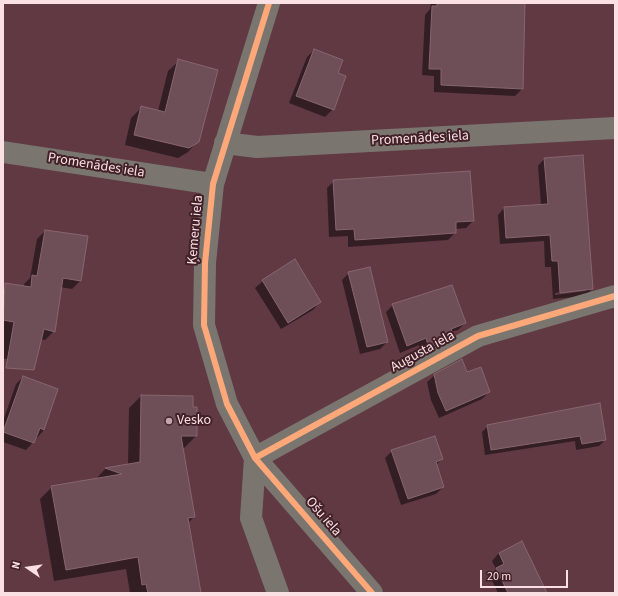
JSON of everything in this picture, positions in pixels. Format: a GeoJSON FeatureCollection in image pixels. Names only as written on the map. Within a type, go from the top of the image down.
{"type":"FeatureCollection","features":[{"type":"Feature","properties":{"kind":"street","name":"Ķemeru iela"},"geometry":{"type":"LineString","coordinates":[[255,458],[227,404],[204,325],[205,263],[212,184],[269,3]]}},
{"type":"Feature","properties":{"kind":"street","name":"Promenādes iela"},"geometry":{"type":"LineString","coordinates":[[225,143],[257,147],[615,128]]}},
{"type":"Feature","properties":{"kind":"street","name":"Promenādes iela"},"geometry":{"type":"LineString","coordinates":[[3,152],[212,184]]}},
{"type":"Feature","properties":{"kind":"street","name":"Augusta iela"},"geometry":{"type":"LineString","coordinates":[[255,458],[478,336],[615,296]]}},
{"type":"Feature","properties":{"kind":"street"},"geometry":{"type":"LineString","coordinates":[[255,458],[251,518],[278,593]]}},
{"type":"Feature","properties":{"kind":"street","name":"Ošu iela"},"geometry":{"type":"LineString","coordinates":[[255,458],[372,593]]}},
{"type":"Feature","properties":{"kind":"building"},"geometry":{"type":"Polygon","coordinates":[[[437,3],[525,3],[523,89],[441,85],[441,69],[429,69],[432,6],[437,6],[437,3]]]}},
{"type":"Feature","properties":{"kind":"building"},"geometry":{"type":"Polygon","coordinates":[[[314,49],[343,60],[338,73],[346,76],[334,110],[296,96],[314,49]]]}},
{"type":"Feature","properties":{"kind":"building"},"geometry":{"type":"Polygon","coordinates":[[[178,59],[218,70],[199,142],[189,148],[134,135],[141,106],[165,112],[178,59]]]}},
{"type":"Feature","properties":{"kind":"building"},"geometry":{"type":"Polygon","coordinates":[[[583,155],[593,289],[560,293],[558,261],[552,261],[550,235],[506,238],[504,207],[548,204],[544,158],[583,155]]]}},
{"type":"Feature","properties":{"kind":"building"},"geometry":{"type":"Polygon","coordinates":[[[470,171],[474,221],[456,222],[456,233],[355,240],[354,229],[336,230],[333,180],[470,171]]]}},
{"type":"Feature","properties":{"kind":"building"},"geometry":{"type":"Polygon","coordinates":[[[45,230],[88,236],[81,281],[63,278],[55,332],[44,329],[34,370],[6,368],[14,322],[3,320],[5,283],[31,287],[32,275],[37,276],[45,230]]]}},
{"type":"Feature","properties":{"kind":"building"},"geometry":{"type":"Polygon","coordinates":[[[295,259],[321,302],[288,323],[262,280],[295,259]]]}},
{"type":"Feature","properties":{"kind":"building"},"geometry":{"type":"Polygon","coordinates":[[[370,267],[388,342],[367,347],[348,272],[370,267]]]}},
{"type":"Feature","properties":{"kind":"building"},"geometry":{"type":"Polygon","coordinates":[[[452,285],[466,323],[451,329],[453,335],[429,349],[426,338],[407,346],[392,304],[452,285]]]}},
{"type":"Feature","properties":{"kind":"building"},"geometry":{"type":"Polygon","coordinates":[[[462,359],[467,372],[481,367],[490,392],[446,411],[438,393],[434,374],[462,359]]]}},
{"type":"Feature","properties":{"kind":"building"},"geometry":{"type":"Polygon","coordinates":[[[23,376],[58,389],[44,430],[40,428],[34,443],[3,432],[23,376]]]}},
{"type":"Feature","properties":{"kind":"building"},"geometry":{"type":"Polygon","coordinates":[[[141,395],[193,396],[193,407],[197,407],[197,436],[181,436],[195,517],[188,518],[201,593],[148,593],[146,584],[142,585],[138,557],[66,570],[51,486],[122,474],[105,468],[140,462],[141,395]]]}},
{"type":"Feature","properties":{"kind":"building"},"geometry":{"type":"Polygon","coordinates":[[[600,403],[606,440],[582,444],[580,436],[491,450],[487,425],[600,403]]]}},
{"type":"Feature","properties":{"kind":"building"},"geometry":{"type":"Polygon","coordinates":[[[435,436],[443,459],[436,462],[444,487],[408,499],[391,450],[435,436]]]}},
{"type":"Feature","properties":{"kind":"building"},"geometry":{"type":"Polygon","coordinates":[[[522,541],[547,593],[508,593],[496,568],[504,564],[499,553],[522,541]]]}},
{"type":"Feature","properties":{"kind":"cycle path"},"geometry":{"type":"LineString","coordinates":[[269,3],[213,184],[205,263],[204,325],[227,404],[255,458],[372,593]]}},
{"type":"Feature","properties":{"kind":"cycle path"},"geometry":{"type":"LineString","coordinates":[[255,458],[478,336],[615,296]]}},
{"type":"Feature","properties":{"kind":"place","name":"Vesko"},"geometry":{"type":"Point","coordinates":[169,421]}}]}
